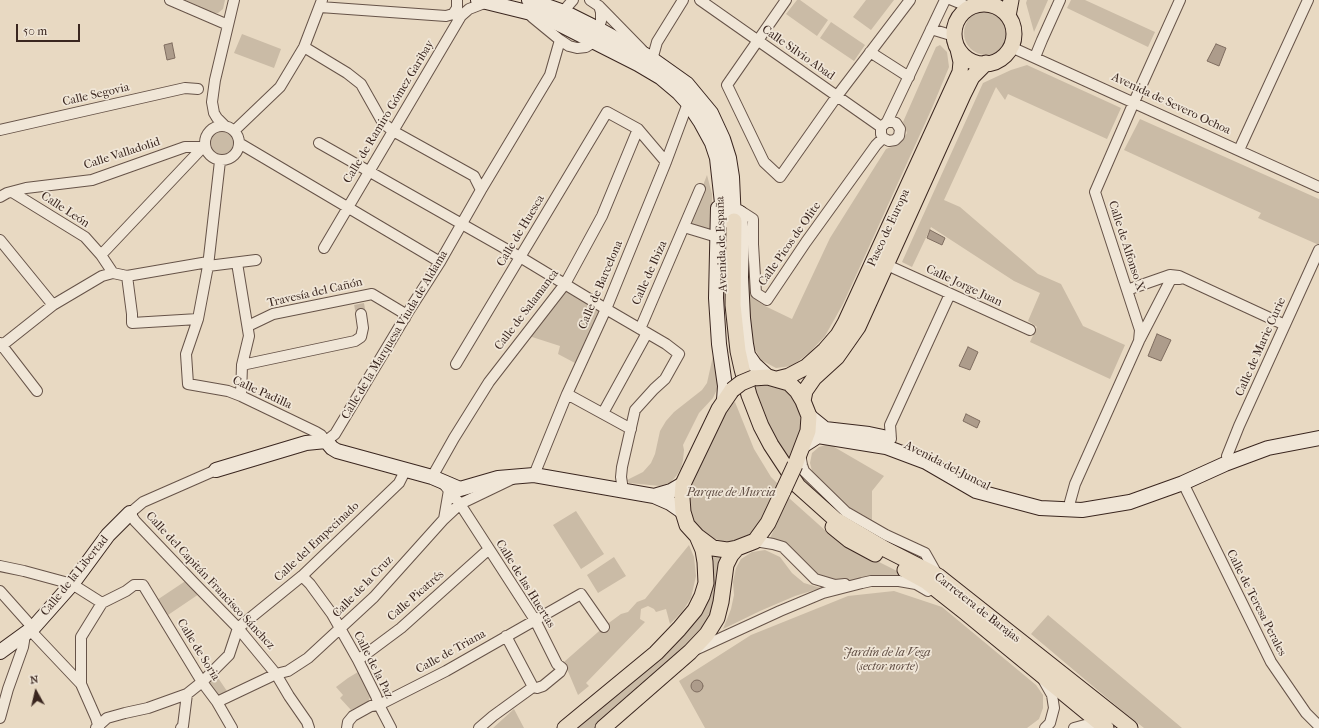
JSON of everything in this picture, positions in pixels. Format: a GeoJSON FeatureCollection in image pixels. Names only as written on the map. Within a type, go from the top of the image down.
{"type":"FeatureCollection","features":[{"type":"Feature","properties":{"kind":"main road"},"geometry":{"type":"LineString","coordinates":[[1008,16],[1011,0]]}},
{"type":"Feature","properties":{"kind":"main road"},"geometry":{"type":"LineString","coordinates":[[988,2],[996,6],[1008,16],[1013,26],[1014,34],[1011,46],[998,60],[986,63],[971,61],[966,57],[956,43],[954,26],[957,20],[969,7],[988,2]]}},
{"type":"Feature","properties":{"kind":"main road","name":"Paseo de Europa"},"geometry":{"type":"LineString","coordinates":[[728,395],[741,383],[766,378],[788,376],[806,367],[825,350],[838,335],[845,323],[960,72],[961,62],[956,43]]}},
{"type":"Feature","properties":{"kind":"main road","name":"Paseo de Europa"},"geometry":{"type":"LineString","coordinates":[[803,401],[805,391],[814,378],[837,357],[858,327],[963,95],[972,77],[986,63]]}},
{"type":"Feature","properties":{"kind":"main road","name":"Avenida de España"},"geometry":{"type":"LineString","coordinates":[[733,217],[733,305],[738,351],[749,395],[761,426],[791,490]]}},
{"type":"Feature","properties":{"kind":"main road"},"geometry":{"type":"LineString","coordinates":[[728,395],[683,484],[682,498],[683,512],[687,525],[697,536],[713,548],[727,550],[755,541],[791,490],[799,455],[808,431],[809,416],[797,391],[789,384],[766,378]]}},
{"type":"Feature","properties":{"kind":"main road","name":"Carretera de Barajas"},"geometry":{"type":"LineString","coordinates":[[791,490],[836,520],[885,549],[938,576],[1130,728]]}},
{"type":"Feature","properties":{"kind":"main road","name":"Carretera de Barajas"},"geometry":{"type":"LineString","coordinates":[[791,490],[849,540],[927,582],[1106,728]]}},
{"type":"Feature","properties":{"kind":"main road"},"geometry":{"type":"LineString","coordinates":[[565,728],[656,653],[679,629],[694,610],[702,596],[706,583],[705,562],[697,536]]}},
{"type":"Feature","properties":{"kind":"main road"},"geometry":{"type":"LineString","coordinates":[[603,728],[690,652],[707,634],[717,618],[722,602],[726,565],[731,555],[737,548]]}},
{"type":"Feature","properties":{"kind":"street"},"geometry":{"type":"LineString","coordinates":[[170,0],[228,25]]}},
{"type":"Feature","properties":{"kind":"street"},"geometry":{"type":"LineString","coordinates":[[204,146],[212,158],[220,161],[232,157],[238,148],[239,143],[237,135],[217,118],[214,113],[212,102],[215,80],[234,0]]}},
{"type":"Feature","properties":{"kind":"street"},"geometry":{"type":"LineString","coordinates":[[100,255],[204,146],[206,135],[210,131],[214,128],[230,129],[280,87],[304,47],[322,3],[450,16],[457,8],[457,0]]}},
{"type":"Feature","properties":{"kind":"street"},"geometry":{"type":"LineString","coordinates":[[562,18],[566,8],[573,0]]}},
{"type":"Feature","properties":{"kind":"street"},"geometry":{"type":"LineString","coordinates":[[590,0],[599,3],[651,58],[657,42],[683,0]]}},
{"type":"Feature","properties":{"kind":"street","name":"Calle Silvio Abad"},"geometry":{"type":"LineString","coordinates":[[700,0],[711,3],[757,40],[837,96],[884,125]]}},
{"type":"Feature","properties":{"kind":"street"},"geometry":{"type":"LineString","coordinates":[[786,0],[727,85],[764,162],[780,177],[837,96],[910,0]]}},
{"type":"Feature","properties":{"kind":"street"},"geometry":{"type":"LineString","coordinates":[[884,125],[893,122],[900,129],[900,132],[895,140],[889,141],[883,138],[881,134],[884,125],[909,77],[945,0]]}},
{"type":"Feature","properties":{"kind":"street"},"geometry":{"type":"LineString","coordinates":[[952,0],[969,7]]}},
{"type":"Feature","properties":{"kind":"street"},"geometry":{"type":"LineString","coordinates":[[1035,57],[1060,0]]}},
{"type":"Feature","properties":{"kind":"street","name":"Calle de Alfonso X"},"geometry":{"type":"LineString","coordinates":[[1070,502],[1074,484],[1139,341],[1140,330],[1095,192],[1180,0]]}},
{"type":"Feature","properties":{"kind":"street"},"geometry":{"type":"LineString","coordinates":[[1239,150],[1308,0]]}},
{"type":"Feature","properties":{"kind":"street","name":"Avenida de España"},"geometry":{"type":"LineString","coordinates":[[483,1],[527,6],[562,18],[596,35],[651,58],[687,84],[711,114],[724,139],[730,158],[726,180]]}},
{"type":"Feature","properties":{"kind":"street","name":"Calle de Ramiro Gómez Garibay"},"geometry":{"type":"LineString","coordinates":[[324,248],[392,130],[461,16],[469,9],[483,1]]}},
{"type":"Feature","properties":{"kind":"street"},"geometry":{"type":"LineString","coordinates":[[527,6],[560,40],[569,46],[577,48],[586,47],[596,35],[601,21],[602,12],[599,3]]}},
{"type":"Feature","properties":{"kind":"street"},"geometry":{"type":"LineString","coordinates":[[450,16],[456,26]]}},
{"type":"Feature","properties":{"kind":"street","name":"Calle de la Marquesa Viuda de Aldama"},"geometry":{"type":"LineString","coordinates":[[326,441],[335,434],[440,262],[550,75],[560,40],[557,30],[562,18]]}},
{"type":"Feature","properties":{"kind":"street"},"geometry":{"type":"LineString","coordinates":[[931,29],[956,43]]}},
{"type":"Feature","properties":{"kind":"street","name":"Avenida de España"},"geometry":{"type":"LineString","coordinates":[[596,35],[654,74],[679,93],[688,103],[700,120],[712,143],[726,180],[733,217]]}},
{"type":"Feature","properties":{"kind":"street","name":"Avenida de Severo Ochoa"},"geometry":{"type":"LineString","coordinates":[[1011,46],[1319,187]]}},
{"type":"Feature","properties":{"kind":"street"},"geometry":{"type":"LineString","coordinates":[[304,47],[347,73],[360,84],[383,123],[392,130],[474,176],[481,190]]}},
{"type":"Feature","properties":{"kind":"street"},"geometry":{"type":"LineString","coordinates":[[870,52],[909,77]]}},
{"type":"Feature","properties":{"kind":"street"},"geometry":{"type":"LineString","coordinates":[[212,102],[198,89],[215,80]]}},
{"type":"Feature","properties":{"kind":"street","name":"Calle Segovia"},"geometry":{"type":"LineString","coordinates":[[0,130],[185,88],[198,89]]}},
{"type":"Feature","properties":{"kind":"street","name":"Calle de Barcelona"},"geometry":{"type":"LineString","coordinates":[[534,475],[567,394],[606,310],[666,162],[688,103]]}},
{"type":"Feature","properties":{"kind":"street","name":"Calle de Huesca"},"geometry":{"type":"LineString","coordinates":[[456,364],[607,112],[638,129]]}},
{"type":"Feature","properties":{"kind":"street"},"geometry":{"type":"LineString","coordinates":[[638,129],[666,162]]}},
{"type":"Feature","properties":{"kind":"street","name":"Calle de Salamanca"},"geometry":{"type":"LineString","coordinates":[[444,519],[441,483],[454,438],[489,382],[565,284],[602,216],[638,129]]}},
{"type":"Feature","properties":{"kind":"street","name":"Calle Picos de Olite"},"geometry":{"type":"LineString","coordinates":[[733,217],[753,219],[756,293],[767,300],[806,242],[876,145],[883,138]]}},
{"type":"Feature","properties":{"kind":"street"},"geometry":{"type":"LineString","coordinates":[[239,143],[440,262]]}},
{"type":"Feature","properties":{"kind":"street"},"geometry":{"type":"LineString","coordinates":[[319,143],[520,257],[606,310],[666,344],[679,354],[665,379],[635,410],[622,467],[621,477],[623,490]]}},
{"type":"Feature","properties":{"kind":"street","name":"Calle Valladolid"},"geometry":{"type":"LineString","coordinates":[[0,196],[26,188],[92,180],[185,147],[204,146]]}},
{"type":"Feature","properties":{"kind":"street"},"geometry":{"type":"LineString","coordinates":[[127,276],[132,323],[198,319],[208,264],[220,161]]}},
{"type":"Feature","properties":{"kind":"street"},"geometry":{"type":"LineString","coordinates":[[726,180],[717,237],[716,298],[719,344],[725,386],[728,395]]}},
{"type":"Feature","properties":{"kind":"street","name":"Calle de Ibiza"},"geometry":{"type":"LineString","coordinates":[[603,413],[643,332],[700,189]]}},
{"type":"Feature","properties":{"kind":"street","name":"Calle León"},"geometry":{"type":"LineString","coordinates":[[12,192],[85,237],[113,273]]}},
{"type":"Feature","properties":{"kind":"street"},"geometry":{"type":"LineString","coordinates":[[733,217],[742,240],[741,277],[743,318],[748,355],[766,378]]}},
{"type":"Feature","properties":{"kind":"street"},"geometry":{"type":"LineString","coordinates":[[684,227],[717,237]]}},
{"type":"Feature","properties":{"kind":"street"},"geometry":{"type":"LineString","coordinates":[[0,240],[53,305]]}},
{"type":"Feature","properties":{"kind":"street","name":"Calle de Marie Curie"},"geometry":{"type":"LineString","coordinates":[[1227,456],[1239,426],[1319,250]]}},
{"type":"Feature","properties":{"kind":"street"},"geometry":{"type":"LineString","coordinates":[[37,391],[1,345],[53,305],[102,276],[113,273],[127,276],[208,264],[237,263],[256,260]]}},
{"type":"Feature","properties":{"kind":"street"},"geometry":{"type":"LineString","coordinates":[[237,263],[249,336],[242,365],[241,396]]}},
{"type":"Feature","properties":{"kind":"street","name":"Calle Jorge Juan"},"geometry":{"type":"LineString","coordinates":[[887,265],[1030,330]]}},
{"type":"Feature","properties":{"kind":"street"},"geometry":{"type":"LineString","coordinates":[[1127,290],[1170,275],[1179,276],[1285,325]]}},
{"type":"Feature","properties":{"kind":"street"},"geometry":{"type":"LineString","coordinates":[[1139,341],[1171,279],[1178,278],[1187,280]]}},
{"type":"Feature","properties":{"kind":"street","name":"Travesía del Cañón"},"geometry":{"type":"LineString","coordinates":[[248,326],[273,314],[358,300],[372,294],[402,312],[405,318]]}},
{"type":"Feature","properties":{"kind":"street"},"geometry":{"type":"LineString","coordinates":[[891,439],[890,425],[950,294]]}},
{"type":"Feature","properties":{"kind":"street"},"geometry":{"type":"LineString","coordinates":[[242,365],[355,341],[361,337],[363,328],[361,314]]}},
{"type":"Feature","properties":{"kind":"street","name":"Calle Padilla"},"geometry":{"type":"LineString","coordinates":[[198,319],[186,354],[188,384],[228,391],[241,396],[316,432],[326,441]]}},
{"type":"Feature","properties":{"kind":"street"},"geometry":{"type":"LineString","coordinates":[[567,394],[631,429]]}},
{"type":"Feature","properties":{"kind":"street","name":"Avenida del Juncal"},"geometry":{"type":"LineString","coordinates":[[809,416],[825,429],[869,434],[891,439],[925,453],[981,485],[996,490],[1042,501],[1070,502],[1100,500],[1131,494],[1176,479],[1227,456],[1283,438],[1319,431]]}},
{"type":"Feature","properties":{"kind":"street","name":"Avenida del Juncal"},"geometry":{"type":"LineString","coordinates":[[799,455],[818,436],[886,447],[926,462],[976,491],[1040,508],[1082,510],[1130,502],[1183,483],[1224,464],[1268,448],[1319,438]]}},
{"type":"Feature","properties":{"kind":"street"},"geometry":{"type":"LineString","coordinates":[[130,513],[143,502],[216,470],[306,443],[326,441],[332,448],[337,450],[406,470],[460,489],[498,478],[534,475],[654,496],[683,512]]}},
{"type":"Feature","properties":{"kind":"street"},"geometry":{"type":"LineString","coordinates":[[799,455],[804,471],[846,512],[886,535],[925,553],[938,576]]}},
{"type":"Feature","properties":{"kind":"street","name":"Calle del Empecinado"},"geometry":{"type":"LineString","coordinates":[[238,628],[302,576],[399,483],[406,470]]}},
{"type":"Feature","properties":{"kind":"street","name":"Calle de la Cruz"},"geometry":{"type":"LineString","coordinates":[[217,702],[276,674],[288,671],[308,658],[374,598],[444,519],[460,504],[518,476]]}},
{"type":"Feature","properties":{"kind":"street","name":"Calle de las Huertas"},"geometry":{"type":"LineString","coordinates":[[441,483],[460,504],[535,620],[557,664],[562,668],[560,672],[543,686],[537,688],[533,687]]}},
{"type":"Feature","properties":{"kind":"street","name":"Calle de Teresa Perales"},"geometry":{"type":"LineString","coordinates":[[1183,483],[1271,662],[1306,713],[1319,726]]}},
{"type":"Feature","properties":{"kind":"street"},"geometry":{"type":"LineString","coordinates":[[654,496],[671,491],[683,484]]}},
{"type":"Feature","properties":{"kind":"street","name":"Calle de la Libertad"},"geometry":{"type":"LineString","coordinates":[[0,652],[29,631],[72,584],[108,535],[130,513]]}},
{"type":"Feature","properties":{"kind":"street","name":"Calle del Capitán Francisco Sánchez"},"geometry":{"type":"LineString","coordinates":[[130,513],[183,572],[238,628],[276,674],[307,722],[308,728]]}},
{"type":"Feature","properties":{"kind":"street"},"geometry":{"type":"LineString","coordinates":[[755,541],[783,547],[815,579],[835,585],[862,583]]}},
{"type":"Feature","properties":{"kind":"street","name":"Calle Picatrés"},"geometry":{"type":"LineString","coordinates":[[358,660],[401,628],[489,549]]}},
{"type":"Feature","properties":{"kind":"street"},"geometry":{"type":"LineString","coordinates":[[0,566],[72,584],[102,603],[81,637],[81,684]]}},
{"type":"Feature","properties":{"kind":"street","name":"Calle de la Paz"},"geometry":{"type":"LineString","coordinates":[[302,576],[310,584],[341,629],[391,728]]}},
{"type":"Feature","properties":{"kind":"street"},"geometry":{"type":"LineString","coordinates":[[690,652],[823,593],[871,580],[899,581],[916,584],[965,612]]}},
{"type":"Feature","properties":{"kind":"street","name":"Calle de Soria"},"geometry":{"type":"LineString","coordinates":[[102,603],[126,591],[134,585],[143,585],[232,728]]}},
{"type":"Feature","properties":{"kind":"street"},"geometry":{"type":"LineString","coordinates":[[0,592],[29,631],[81,684],[96,718],[98,728]]}},
{"type":"Feature","properties":{"kind":"street","name":"Calle de Triana"},"geometry":{"type":"LineString","coordinates":[[347,728],[348,722],[354,716],[371,706],[379,705],[446,671],[581,594],[604,627]]}},
{"type":"Feature","properties":{"kind":"street"},"geometry":{"type":"LineString","coordinates":[[98,728],[107,718],[148,708],[187,694],[202,682],[229,655],[238,628]]}},
{"type":"Feature","properties":{"kind":"street"},"geometry":{"type":"LineString","coordinates":[[0,718],[8,689],[29,631]]}},
{"type":"Feature","properties":{"kind":"street"},"geometry":{"type":"LineString","coordinates":[[480,728],[493,716],[533,687],[506,636]]}},
{"type":"Feature","properties":{"kind":"street"},"geometry":{"type":"LineString","coordinates":[[1037,671],[1052,695],[1054,708],[1050,723],[1045,728]]}},
{"type":"Feature","properties":{"kind":"street"},"geometry":{"type":"LineString","coordinates":[[181,728],[187,694]]}},
{"type":"Feature","properties":{"kind":"street"},"geometry":{"type":"LineString","coordinates":[[1074,728],[1085,725],[1096,728]]}},
{"type":"Feature","properties":{"kind":"green space"},"geometry":{"type":"Polygon","coordinates":[[[183,0],[225,0],[223,9],[218,13],[212,13],[183,0]]]}},
{"type":"Feature","properties":{"kind":"green space"},"geometry":{"type":"Polygon","coordinates":[[[797,0],[800,0],[828,20],[817,36],[786,14],[797,0]]]}},
{"type":"Feature","properties":{"kind":"green space"},"geometry":{"type":"Polygon","coordinates":[[[866,0],[894,0],[871,30],[853,17],[866,0]]]}},
{"type":"Feature","properties":{"kind":"green space"},"geometry":{"type":"Polygon","coordinates":[[[1027,0],[1048,0],[1034,32],[1026,3],[1027,0]]]}},
{"type":"Feature","properties":{"kind":"green space"},"geometry":{"type":"Polygon","coordinates":[[[1071,0],[1085,0],[1155,32],[1148,47],[1067,8],[1071,0]]]}},
{"type":"Feature","properties":{"kind":"green space"},"geometry":{"type":"Polygon","coordinates":[[[982,11],[990,11],[1002,17],[1008,29],[1008,37],[1002,49],[990,55],[982,55],[970,49],[964,37],[964,29],[970,17],[982,11]]]}},
{"type":"Feature","properties":{"kind":"green space"},"geometry":{"type":"Polygon","coordinates":[[[831,22],[865,45],[854,61],[820,38],[831,22]]]}},
{"type":"Feature","properties":{"kind":"green space"},"geometry":{"type":"Polygon","coordinates":[[[242,34],[281,49],[274,68],[234,53],[242,34]]]}},
{"type":"Feature","properties":{"kind":"green space"},"geometry":{"type":"Polygon","coordinates":[[[940,45],[947,52],[949,67],[932,108],[843,304],[825,336],[810,352],[792,366],[776,368],[761,360],[752,344],[745,244],[748,242],[751,288],[755,299],[765,306],[792,319],[830,238],[886,149],[899,144],[907,133],[903,122],[936,47],[940,45]]]}},
{"type":"Feature","properties":{"kind":"green space"},"geometry":{"type":"Polygon","coordinates":[[[1027,65],[1121,108],[1107,139],[1008,94],[1005,100],[996,87],[944,200],[960,207],[1038,274],[1061,284],[1083,326],[1125,345],[1110,379],[1030,342],[1037,327],[1028,321],[1040,293],[1014,281],[931,227],[912,267],[902,262],[983,83],[1011,70],[1027,65]]]}},
{"type":"Feature","properties":{"kind":"green space"},"geometry":{"type":"Polygon","coordinates":[[[1140,119],[1319,199],[1319,245],[1258,218],[1261,213],[1124,150],[1140,119]]]}},
{"type":"Feature","properties":{"kind":"green space"},"geometry":{"type":"Polygon","coordinates":[[[222,132],[230,135],[233,143],[230,151],[222,154],[214,151],[211,143],[214,135],[222,132]]]}},
{"type":"Feature","properties":{"kind":"green space"},"geometry":{"type":"Polygon","coordinates":[[[707,175],[712,194],[713,231],[688,224],[707,175]]]}},
{"type":"Feature","properties":{"kind":"green space"},"geometry":{"type":"Polygon","coordinates":[[[565,290],[601,310],[575,363],[558,354],[560,346],[529,336],[565,290]]]}},
{"type":"Feature","properties":{"kind":"green space","name":"Parque de Murcia"},"geometry":{"type":"Polygon","coordinates":[[[713,356],[717,377],[717,389],[713,398],[699,413],[683,445],[683,460],[677,475],[671,482],[660,486],[629,483],[627,480],[643,472],[651,463],[655,454],[660,431],[666,421],[674,412],[702,390],[707,383],[713,356]]]}},
{"type":"Feature","properties":{"kind":"green space","name":"Parque de Murcia"},"geometry":{"type":"Polygon","coordinates":[[[771,384],[785,390],[799,409],[801,426],[800,434],[792,455],[786,459],[752,390],[756,385],[771,384]]]}},
{"type":"Feature","properties":{"kind":"green space","name":"Parque de Murcia"},"geometry":{"type":"Polygon","coordinates":[[[735,402],[754,449],[771,477],[779,485],[758,526],[750,534],[732,541],[722,541],[711,538],[696,526],[691,518],[687,499],[691,484],[728,404],[735,402]]]}},
{"type":"Feature","properties":{"kind":"green space"},"geometry":{"type":"Polygon","coordinates":[[[829,444],[884,476],[872,491],[872,520],[847,506],[813,475],[810,463],[812,453],[819,447],[829,444]]]}},
{"type":"Feature","properties":{"kind":"green space"},"geometry":{"type":"Polygon","coordinates":[[[789,498],[827,532],[863,554],[919,582],[857,580],[845,582],[832,580],[814,574],[788,545],[770,538],[789,498]]]}},
{"type":"Feature","properties":{"kind":"green space"},"geometry":{"type":"Polygon","coordinates":[[[576,511],[604,554],[581,569],[553,525],[576,511]]]}},
{"type":"Feature","properties":{"kind":"green space"},"geometry":{"type":"Polygon","coordinates":[[[689,545],[694,557],[696,576],[691,598],[682,612],[670,624],[666,609],[656,612],[648,606],[641,609],[640,619],[645,622],[586,683],[589,686],[578,695],[564,662],[606,625],[621,614],[628,612],[637,602],[645,599],[689,545]]]}},
{"type":"Feature","properties":{"kind":"green space"},"geometry":{"type":"Polygon","coordinates":[[[709,550],[724,553],[714,612],[696,639],[596,728],[571,728],[689,623],[709,550]]]}},
{"type":"Feature","properties":{"kind":"green space"},"geometry":{"type":"Polygon","coordinates":[[[765,550],[780,557],[792,573],[804,583],[821,588],[795,596],[723,629],[731,609],[734,595],[733,582],[736,568],[741,559],[752,552],[765,550]]]}},
{"type":"Feature","properties":{"kind":"green space"},"geometry":{"type":"Polygon","coordinates":[[[614,557],[626,576],[598,593],[587,575],[614,557]]]}},
{"type":"Feature","properties":{"kind":"green space"},"geometry":{"type":"Polygon","coordinates":[[[187,580],[199,594],[168,615],[157,600],[187,580]]]}},
{"type":"Feature","properties":{"kind":"green space","name":"Jardín de la Vega (sector norte)"},"geometry":{"type":"Polygon","coordinates":[[[894,591],[942,607],[1036,685],[1043,695],[1043,708],[1039,719],[1027,728],[705,728],[679,681],[751,635],[848,596],[894,591]]]}},
{"type":"Feature","properties":{"kind":"green space"},"geometry":{"type":"Polygon","coordinates":[[[1048,615],[1182,728],[1144,728],[1031,634],[1048,615]]]}},
{"type":"Feature","properties":{"kind":"green space"},"geometry":{"type":"Polygon","coordinates":[[[214,672],[229,694],[217,700],[204,682],[214,672]]]}},
{"type":"Feature","properties":{"kind":"green space"},"geometry":{"type":"Polygon","coordinates":[[[358,672],[371,695],[368,702],[351,710],[340,698],[343,695],[336,687],[358,672]]]}},
{"type":"Feature","properties":{"kind":"green space"},"geometry":{"type":"Polygon","coordinates":[[[514,709],[524,728],[493,728],[514,709]]]}},
{"type":"Feature","properties":{"kind":"shaded area"},"geometry":{"type":"Polygon","coordinates":[[[172,43],[175,58],[167,60],[164,45],[172,43]]]}},
{"type":"Feature","properties":{"kind":"shaded area"},"geometry":{"type":"Polygon","coordinates":[[[1216,44],[1226,48],[1219,66],[1207,61],[1216,44]]]}},
{"type":"Feature","properties":{"kind":"shaded area"},"geometry":{"type":"Polygon","coordinates":[[[930,230],[945,238],[942,245],[927,238],[930,230]]]}},
{"type":"Feature","properties":{"kind":"shaded area"},"geometry":{"type":"Polygon","coordinates":[[[1157,334],[1171,340],[1161,361],[1148,356],[1157,334]]]}},
{"type":"Feature","properties":{"kind":"shaded area"},"geometry":{"type":"Polygon","coordinates":[[[968,347],[978,352],[970,370],[959,366],[968,347]]]}},
{"type":"Feature","properties":{"kind":"shaded area"},"geometry":{"type":"Polygon","coordinates":[[[966,414],[980,421],[977,428],[963,421],[966,414]]]}},
{"type":"Feature","properties":{"kind":"shaded area"},"geometry":{"type":"Polygon","coordinates":[[[695,680],[699,680],[703,686],[699,692],[695,692],[691,688],[691,684],[695,680]]]}},
{"type":"Feature","properties":{"kind":"tunnel"},"geometry":{"type":"LineString","coordinates":[[359,304],[361,314]]}}]}
